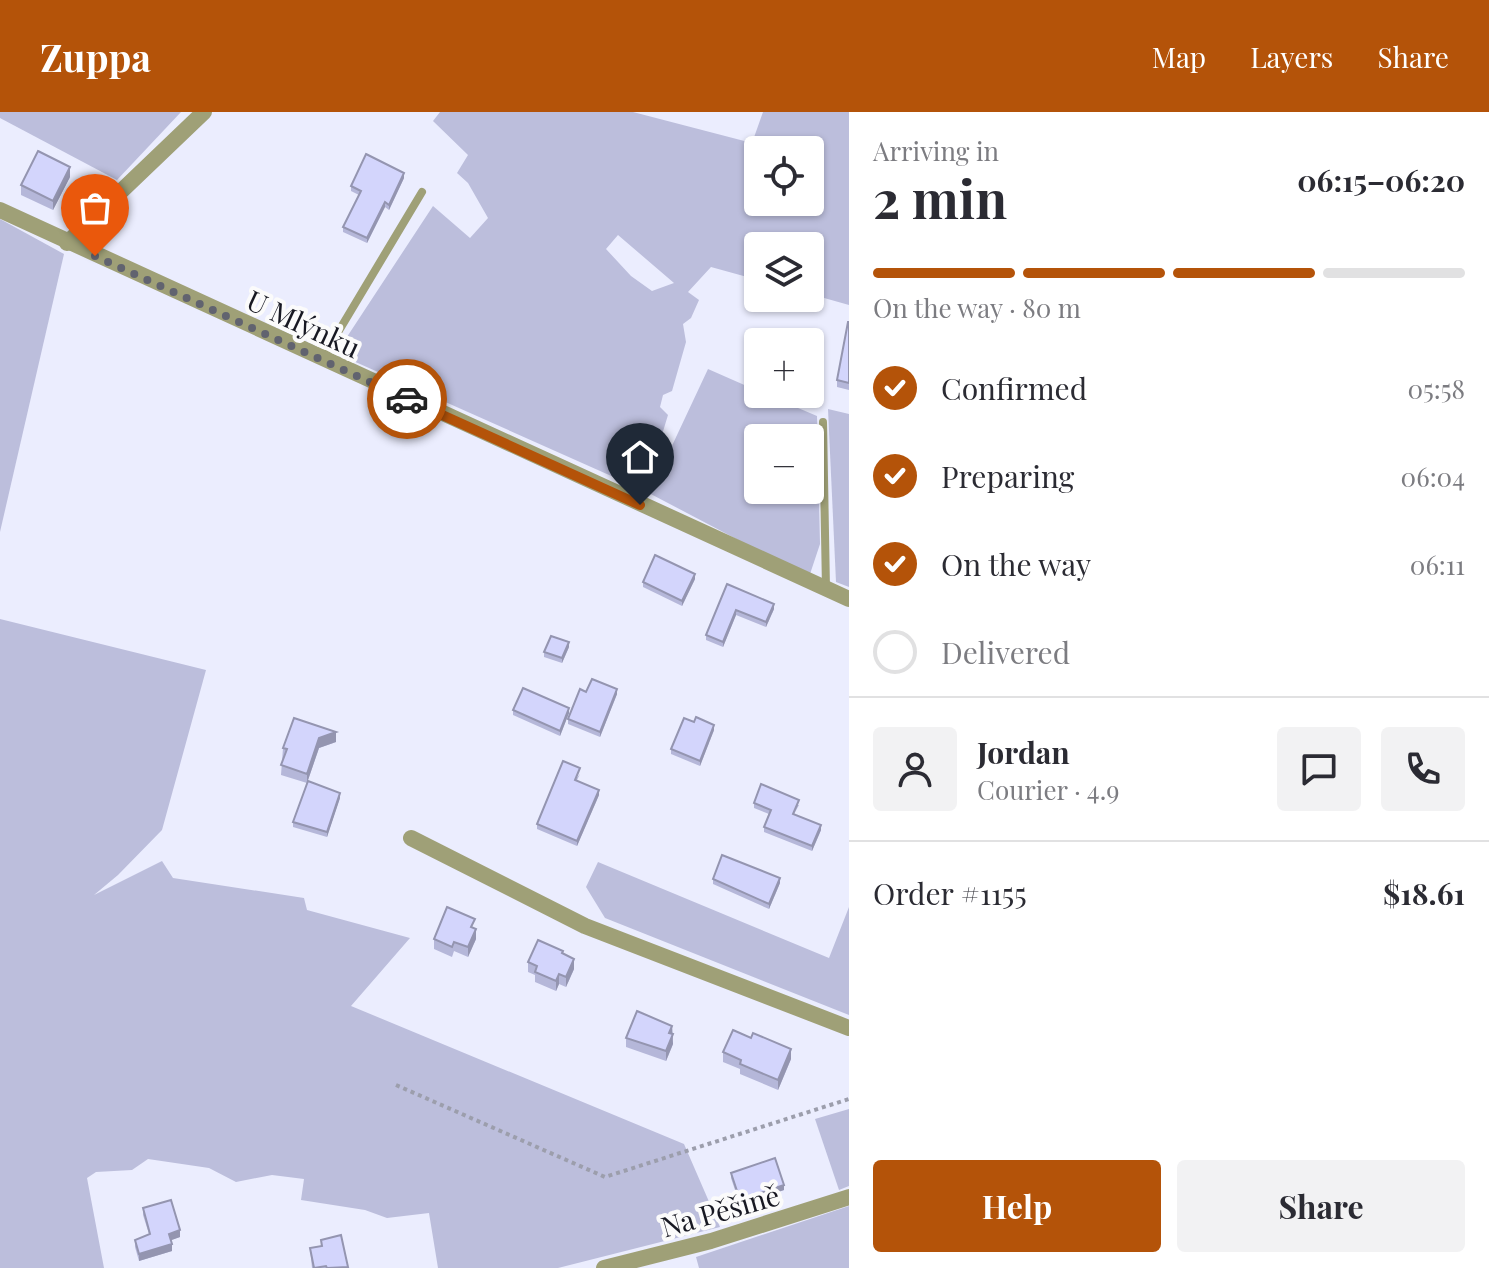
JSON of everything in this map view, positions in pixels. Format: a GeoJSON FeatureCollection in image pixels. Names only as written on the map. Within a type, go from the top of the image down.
{"type":"FeatureCollection","features":[{"type":"Feature","properties":{"kind":"street"},"geometry":{"type":"LineString","coordinates":[[67,243],[204,112]]}},
{"type":"Feature","properties":{"kind":"street","name":"U Mlýnku"},"geometry":{"type":"LineString","coordinates":[[0,210],[849,599]]}},
{"type":"Feature","properties":{"kind":"street"},"geometry":{"type":"LineString","coordinates":[[411,838],[585,926],[849,1028]]}},
{"type":"Feature","properties":{"kind":"street","name":"Na Pěšině"},"geometry":{"type":"LineString","coordinates":[[604,1268],[711,1241],[849,1197]]}},
{"type":"Feature","properties":{"kind":"lane"},"geometry":{"type":"LineString","coordinates":[[322,360],[422,192]]}},
{"type":"Feature","properties":{"kind":"lane"},"geometry":{"type":"LineString","coordinates":[[823,422],[826,590]]}},
{"type":"Feature","properties":{"kind":"path"},"geometry":{"type":"LineString","coordinates":[[396,1085],[605,1177],[849,1099]]}},
{"type":"Feature","properties":{"kind":"shaded area"},"geometry":{"type":"Polygon","coordinates":[[[0,112],[181,112],[117,180],[0,118],[0,112]]]}},
{"type":"Feature","properties":{"kind":"shaded area"},"geometry":{"type":"Polygon","coordinates":[[[440,112],[633,112],[744,141],[744,216],[824,216],[824,136],[754,136],[763,112],[849,112],[849,305],[824,298],[824,232],[744,232],[744,276],[711,267],[688,292],[699,300],[691,318],[683,324],[686,342],[672,391],[663,395],[660,407],[668,415],[646,487],[670,450],[708,369],[744,385],[744,408],[798,408],[817,416],[817,424],[744,424],[744,504],[819,504],[820,544],[809,577],[645,491],[342,356],[341,346],[433,206],[470,238],[488,218],[468,183],[457,173],[468,155],[433,121],[440,112]],[[618,235],[606,249],[631,276],[652,291],[674,283],[618,235]]]}},
{"type":"Feature","properties":{"kind":"shaded area"},"geometry":{"type":"Polygon","coordinates":[[[0,219],[64,254],[0,532],[0,219]]]}},
{"type":"Feature","properties":{"kind":"shaded area"},"geometry":{"type":"Polygon","coordinates":[[[828,409],[849,414],[849,587],[836,582],[828,409]]]}},
{"type":"Feature","properties":{"kind":"shaded area"},"geometry":{"type":"Polygon","coordinates":[[[0,619],[206,670],[162,830],[94,895],[162,861],[173,878],[304,898],[307,910],[410,938],[351,1006],[684,1144],[720,1227],[558,1268],[438,1268],[429,1213],[387,1218],[365,1210],[301,1200],[304,1179],[272,1175],[236,1182],[209,1168],[148,1159],[132,1170],[96,1172],[87,1178],[104,1268],[0,1268],[0,619]]]}},
{"type":"Feature","properties":{"kind":"shaded area"},"geometry":{"type":"Polygon","coordinates":[[[598,862],[829,958],[849,907],[849,1015],[605,918],[586,887],[598,862]]]}},
{"type":"Feature","properties":{"kind":"shaded area"},"geometry":{"type":"Polygon","coordinates":[[[849,1109],[849,1186],[839,1190],[815,1119],[849,1109]]]}},
{"type":"Feature","properties":{"kind":"shaded area"},"geometry":{"type":"Polygon","coordinates":[[[849,1206],[849,1268],[699,1268],[696,1257],[849,1206]]]}},
{"type":"Feature","properties":{"kind":"building"},"geometry":{"type":"Polygon","coordinates":[[[38,151],[70,167],[53,201],[21,185],[38,151]]]}},
{"type":"Feature","properties":{"kind":"building"},"geometry":{"type":"Polygon","coordinates":[[[366,154],[404,173],[389,205],[385,202],[367,238],[343,227],[361,191],[351,186],[366,154]]]}},
{"type":"Feature","properties":{"kind":"building"},"geometry":{"type":"Polygon","coordinates":[[[849,322],[849,383],[837,380],[849,322]]]}},
{"type":"Feature","properties":{"kind":"building"},"geometry":{"type":"Polygon","coordinates":[[[655,555],[695,574],[682,601],[643,582],[655,555]]]}},
{"type":"Feature","properties":{"kind":"building"},"geometry":{"type":"Polygon","coordinates":[[[727,584],[774,604],[766,622],[736,610],[723,642],[706,635],[727,584]]]}},
{"type":"Feature","properties":{"kind":"building"},"geometry":{"type":"Polygon","coordinates":[[[551,636],[569,642],[562,658],[544,652],[551,636]]]}},
{"type":"Feature","properties":{"kind":"building"},"geometry":{"type":"Polygon","coordinates":[[[592,679],[617,689],[600,732],[568,719],[580,689],[586,692],[592,679]]]}},
{"type":"Feature","properties":{"kind":"building"},"geometry":{"type":"Polygon","coordinates":[[[523,688],[569,708],[560,731],[513,710],[523,688]]]}},
{"type":"Feature","properties":{"kind":"building"},"geometry":{"type":"Polygon","coordinates":[[[696,717],[714,725],[700,761],[671,749],[684,718],[694,722],[696,717]]]}},
{"type":"Feature","properties":{"kind":"building"},"geometry":{"type":"Polygon","coordinates":[[[294,718],[336,732],[319,738],[307,774],[281,765],[287,749],[283,748],[294,718]]]}},
{"type":"Feature","properties":{"kind":"building"},"geometry":{"type":"Polygon","coordinates":[[[563,761],[580,768],[575,780],[599,790],[577,841],[537,824],[563,761]]]}},
{"type":"Feature","properties":{"kind":"building"},"geometry":{"type":"Polygon","coordinates":[[[308,781],[340,793],[327,832],[293,822],[308,781]]]}},
{"type":"Feature","properties":{"kind":"building"},"geometry":{"type":"Polygon","coordinates":[[[761,784],[799,800],[793,814],[821,825],[812,846],[764,827],[771,810],[754,803],[761,784]]]}},
{"type":"Feature","properties":{"kind":"building"},"geometry":{"type":"Polygon","coordinates":[[[722,855],[780,878],[769,904],[713,879],[722,855]]]}},
{"type":"Feature","properties":{"kind":"building"},"geometry":{"type":"Polygon","coordinates":[[[447,907],[475,919],[471,927],[476,929],[468,947],[454,942],[452,947],[434,939],[447,907]]]}},
{"type":"Feature","properties":{"kind":"building"},"geometry":{"type":"Polygon","coordinates":[[[538,940],[574,959],[566,977],[559,974],[556,981],[535,972],[537,966],[528,962],[538,940]]]}},
{"type":"Feature","properties":{"kind":"building"},"geometry":{"type":"Polygon","coordinates":[[[637,1011],[672,1026],[669,1033],[673,1034],[666,1051],[626,1038],[637,1011]]]}},
{"type":"Feature","properties":{"kind":"building"},"geometry":{"type":"Polygon","coordinates":[[[733,1030],[751,1038],[753,1033],[791,1049],[778,1080],[740,1064],[741,1060],[723,1052],[733,1030]]]}},
{"type":"Feature","properties":{"kind":"building"},"geometry":{"type":"Polygon","coordinates":[[[775,1158],[784,1185],[740,1200],[731,1173],[775,1158]]]}},
{"type":"Feature","properties":{"kind":"building"},"geometry":{"type":"Polygon","coordinates":[[[171,1200],[180,1230],[169,1234],[172,1244],[139,1254],[135,1240],[150,1234],[143,1208],[171,1200]]]}},
{"type":"Feature","properties":{"kind":"building"},"geometry":{"type":"Polygon","coordinates":[[[341,1235],[348,1267],[314,1268],[310,1248],[322,1246],[321,1240],[341,1235]]]}},
{"type":"Feature","properties":{"kind":"way so far"},"geometry":{"type":"LineString","coordinates":[[95,256],[407,399]]}},
{"type":"Feature","properties":{"kind":"route"},"geometry":{"type":"LineString","coordinates":[[407,399],[640,505]]}}]}
